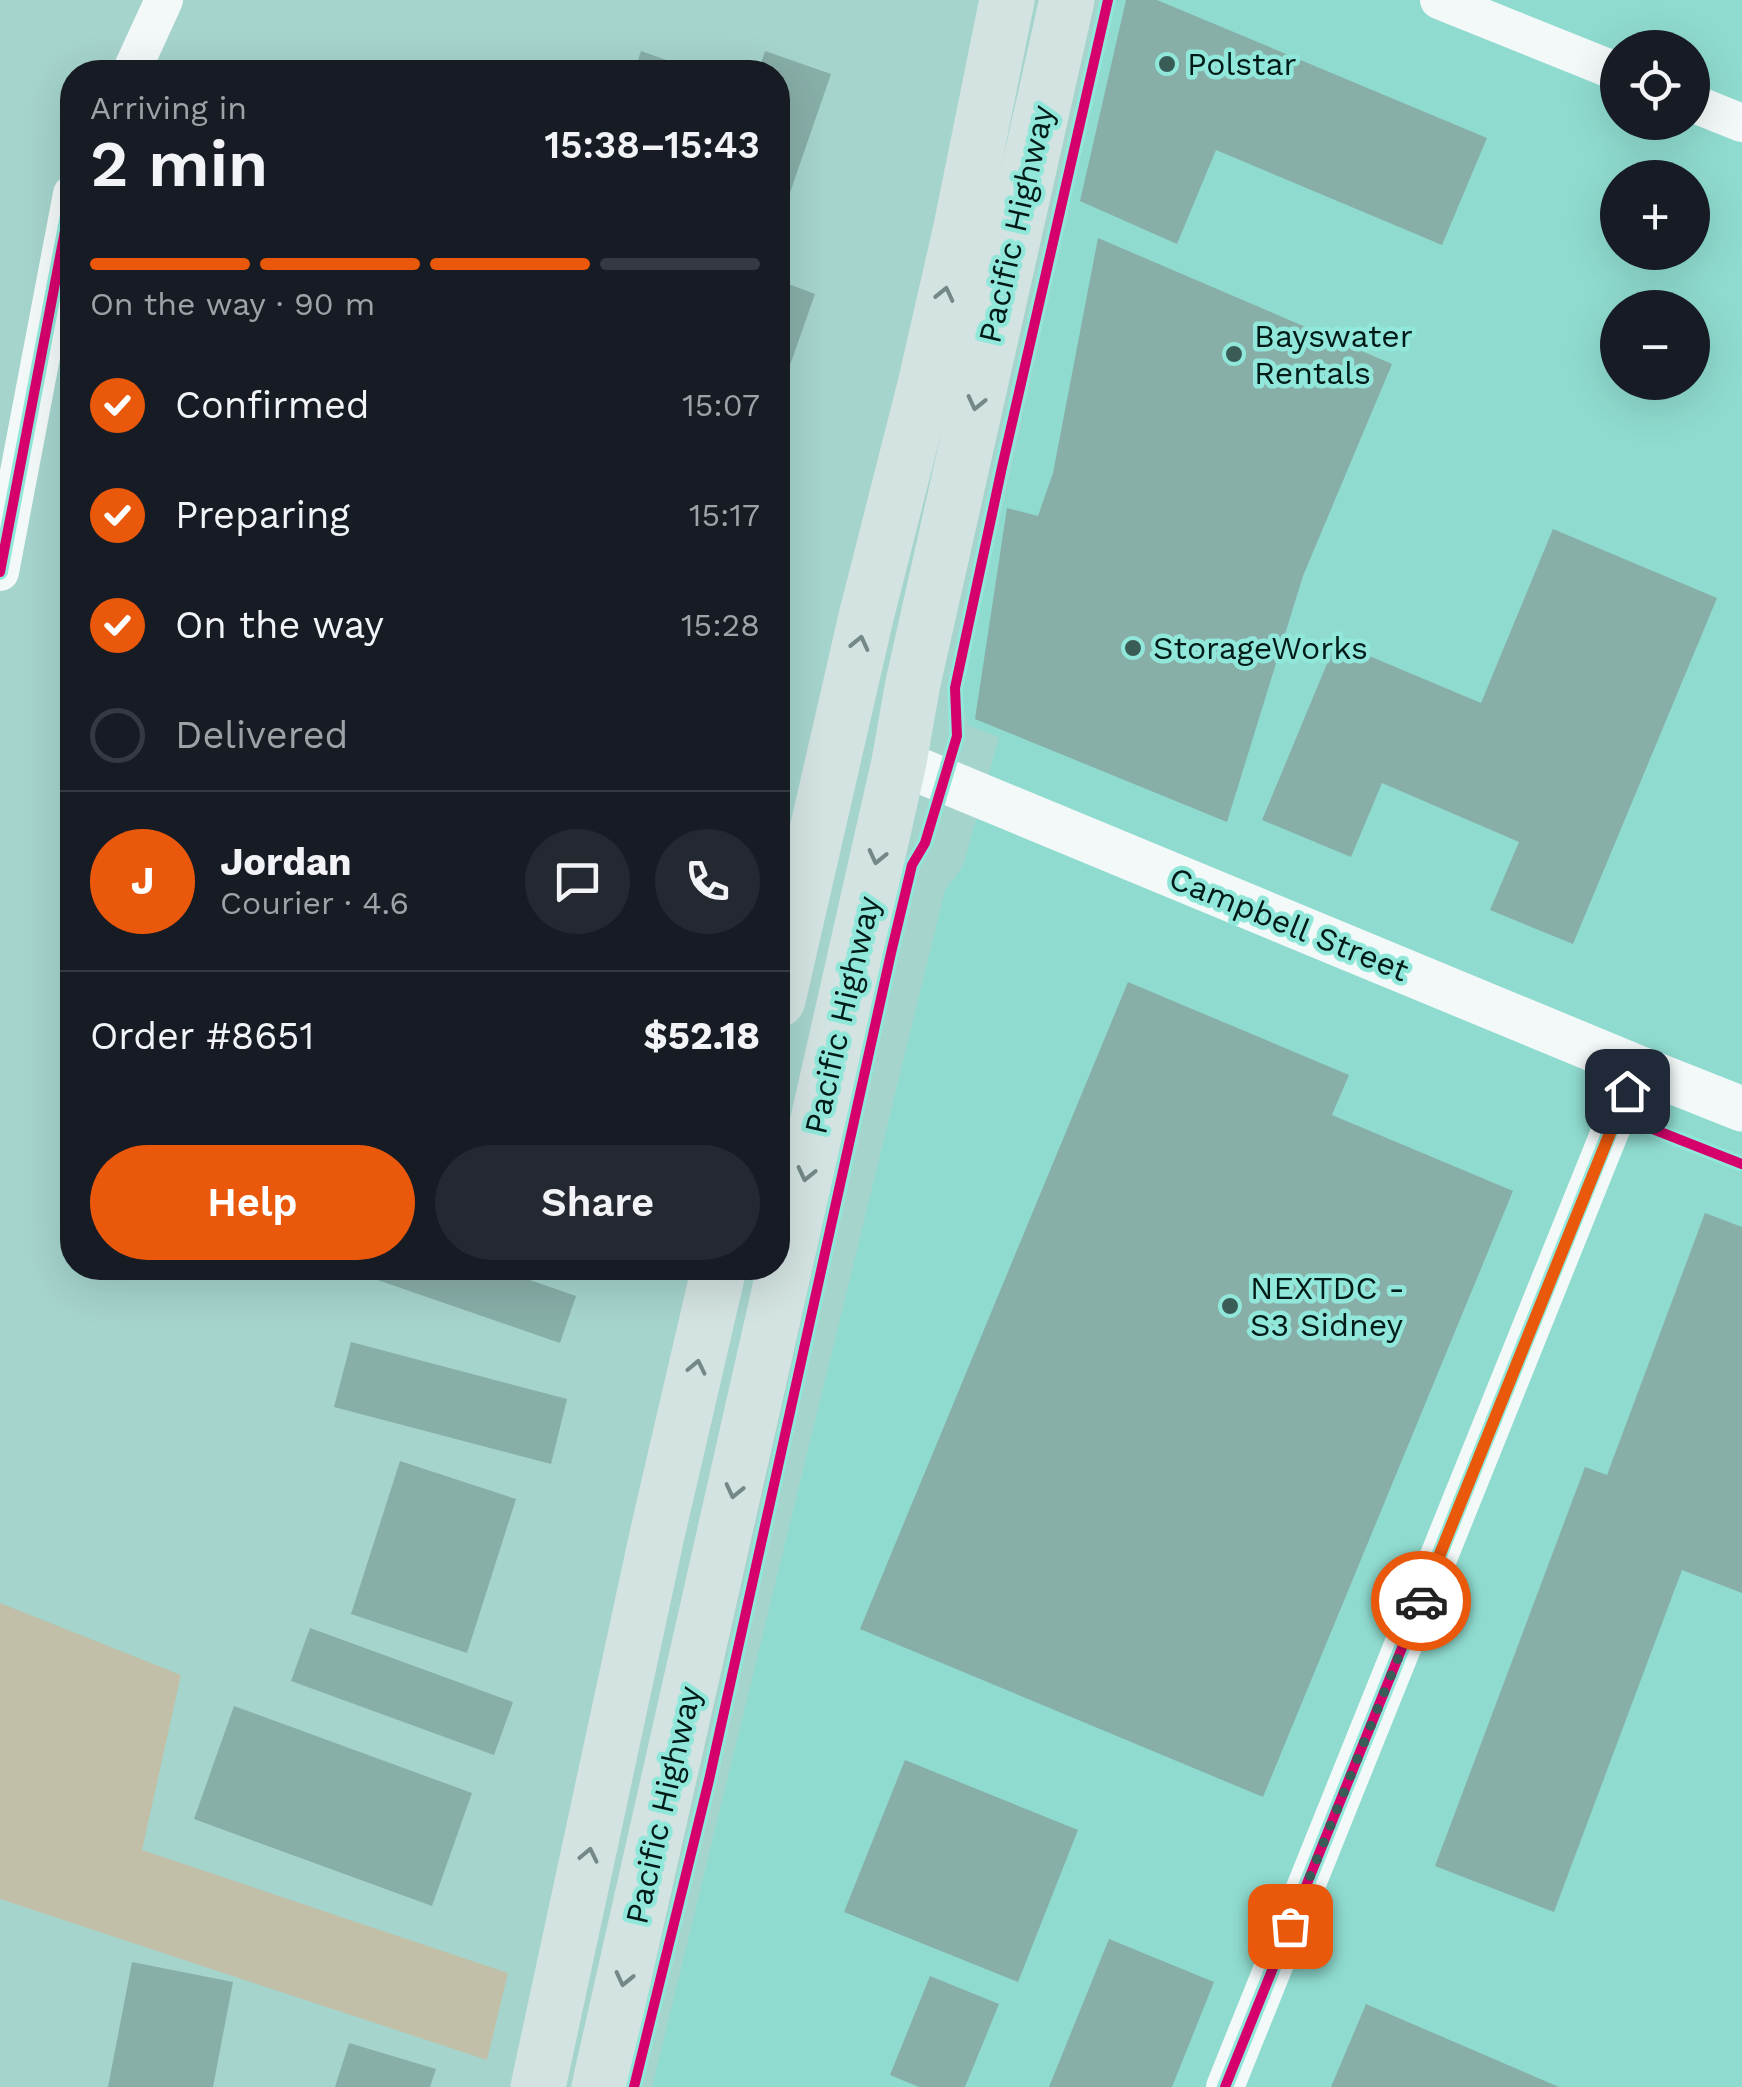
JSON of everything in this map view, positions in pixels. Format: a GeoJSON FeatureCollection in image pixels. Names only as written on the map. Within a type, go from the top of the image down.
{"type":"FeatureCollection","features":[{"type":"Feature","properties":{"kind":"main road","name":"Pacific Highway"},"geometry":{"type":"LineString","coordinates":[[790,947],[929,366],[1008,0]]}},
{"type":"Feature","properties":{"kind":"main road","name":"Pacific Highway"},"geometry":{"type":"LineString","coordinates":[[790,1242],[1066,0]]}},
{"type":"Feature","properties":{"kind":"main road","name":"Campbell Street"},"geometry":{"type":"LineString","coordinates":[[837,738],[899,762]]}},
{"type":"Feature","properties":{"kind":"main road","name":"Pacific Highway"},"geometry":{"type":"LineString","coordinates":[[538,2087],[716,1280]]}},
{"type":"Feature","properties":{"kind":"main road","name":"Pacific Highway"},"geometry":{"type":"LineString","coordinates":[[598,2087],[781,1280]]}},
{"type":"Feature","properties":{"kind":"street"},"geometry":{"type":"LineString","coordinates":[[136,60],[164,0]]}},
{"type":"Feature","properties":{"kind":"street"},"geometry":{"type":"LineString","coordinates":[[1439,0],[1600,65]]}},
{"type":"Feature","properties":{"kind":"street"},"geometry":{"type":"LineString","coordinates":[[1710,110],[1742,123]]}},
{"type":"Feature","properties":{"kind":"street"},"geometry":{"type":"LineString","coordinates":[[0,572],[60,257]]}},
{"type":"Feature","properties":{"kind":"street","name":"Campbell Street"},"geometry":{"type":"LineString","coordinates":[[899,762],[1636,1068],[1742,1108]]}},
{"type":"Feature","properties":{"kind":"street"},"geometry":{"type":"LineString","coordinates":[[1225,2087],[1636,1068]]}},
{"type":"Feature","properties":{"kind":"shaded area"},"geometry":{"type":"Polygon","coordinates":[[[1115,0],[1742,0],[1742,2087],[652,2087],[945,890],[963,866],[999,737],[968,725],[961,694],[1115,0]]]}},
{"type":"Feature","properties":{"kind":"shaded area"},"geometry":{"type":"Polygon","coordinates":[[[0,1603],[181,1675],[142,1850],[508,1973],[487,2060],[0,1899],[0,1603]]]}},
{"type":"Feature","properties":{"kind":"building"},"geometry":{"type":"Polygon","coordinates":[[[1126,0],[1157,0],[1487,138],[1442,245],[1216,150],[1177,244],[1080,201],[1126,0]]]}},
{"type":"Feature","properties":{"kind":"building"},"geometry":{"type":"Polygon","coordinates":[[[641,51],[666,60],[638,60],[641,51]]]}},
{"type":"Feature","properties":{"kind":"building"},"geometry":{"type":"Polygon","coordinates":[[[765,51],[831,74],[790,193],[790,60],[762,60],[765,51]]]}},
{"type":"Feature","properties":{"kind":"building"},"geometry":{"type":"Polygon","coordinates":[[[1098,238],[1392,364],[1303,576],[1227,822],[975,719],[1007,508],[1038,516],[1053,473],[1098,238]]]}},
{"type":"Feature","properties":{"kind":"building"},"geometry":{"type":"Polygon","coordinates":[[[790,285],[815,294],[790,365],[790,285]]]}},
{"type":"Feature","properties":{"kind":"building"},"geometry":{"type":"Polygon","coordinates":[[[1553,529],[1717,598],[1573,944],[1490,910],[1519,842],[1382,783],[1351,857],[1262,820],[1336,642],[1481,703],[1553,529]]]}},
{"type":"Feature","properties":{"kind":"building","name":"NEXTDC - S3 Sidney"},"geometry":{"type":"Polygon","coordinates":[[[1128,982],[1349,1075],[1332,1115],[1513,1191],[1263,1797],[860,1629],[1128,982]]]}},
{"type":"Feature","properties":{"kind":"building"},"geometry":{"type":"Polygon","coordinates":[[[1705,1213],[1742,1227],[1742,1593],[1682,1570],[1554,1912],[1435,1866],[1585,1467],[1607,1475],[1705,1213]]]}},
{"type":"Feature","properties":{"kind":"building"},"geometry":{"type":"Polygon","coordinates":[[[378,1280],[530,1280],[576,1296],[560,1343],[378,1280]]]}},
{"type":"Feature","properties":{"kind":"building"},"geometry":{"type":"Polygon","coordinates":[[[351,1342],[567,1399],[551,1464],[334,1407],[351,1342]]]}},
{"type":"Feature","properties":{"kind":"building"},"geometry":{"type":"Polygon","coordinates":[[[400,1461],[516,1499],[467,1653],[351,1614],[400,1461]]]}},
{"type":"Feature","properties":{"kind":"building"},"geometry":{"type":"Polygon","coordinates":[[[310,1628],[513,1702],[494,1755],[291,1681],[310,1628]]]}},
{"type":"Feature","properties":{"kind":"building"},"geometry":{"type":"Polygon","coordinates":[[[234,1706],[472,1793],[432,1906],[194,1819],[234,1706]]]}},
{"type":"Feature","properties":{"kind":"building"},"geometry":{"type":"Polygon","coordinates":[[[905,1760],[1078,1830],[1018,1982],[844,1912],[905,1760]]]}},
{"type":"Feature","properties":{"kind":"building"},"geometry":{"type":"Polygon","coordinates":[[[1109,1939],[1214,1982],[1172,2087],[1049,2087],[1109,1939]]]}},
{"type":"Feature","properties":{"kind":"building"},"geometry":{"type":"Polygon","coordinates":[[[132,1962],[233,1982],[213,2087],[108,2087],[132,1962]]]}},
{"type":"Feature","properties":{"kind":"building"},"geometry":{"type":"Polygon","coordinates":[[[930,1976],[999,2004],[965,2087],[919,2087],[890,2075],[930,1976]]]}},
{"type":"Feature","properties":{"kind":"building"},"geometry":{"type":"Polygon","coordinates":[[[1366,2004],[1559,2087],[1331,2087],[1366,2004]]]}},
{"type":"Feature","properties":{"kind":"building"},"geometry":{"type":"Polygon","coordinates":[[[349,2043],[436,2069],[430,2087],[335,2087],[349,2043]]]}},
{"type":"Feature","properties":{"kind":"cycle path"},"geometry":{"type":"LineString","coordinates":[[634,2087],[709,1780],[912,865],[925,843],[957,736],[955,688],[1108,0]]}},
{"type":"Feature","properties":{"kind":"cycle path"},"geometry":{"type":"LineString","coordinates":[[0,572],[60,257]]}},
{"type":"Feature","properties":{"kind":"cycle path"},"geometry":{"type":"LineString","coordinates":[[1225,2087],[1636,1067]]}},
{"type":"Feature","properties":{"kind":"cycle path"},"geometry":{"type":"LineString","coordinates":[[1617,1115],[1742,1164]]}},
{"type":"Feature","properties":{"kind":"way so far"},"geometry":{"type":"LineString","coordinates":[[1290,1926],[1421,1601]]}},
{"type":"Feature","properties":{"kind":"place","name":"Polstar"},"geometry":{"type":"Point","coordinates":[1167,64]}},
{"type":"Feature","properties":{"kind":"place","name":"Bayswater Rentals"},"geometry":{"type":"Point","coordinates":[1234,354]}},
{"type":"Feature","properties":{"kind":"place","name":"StorageWorks"},"geometry":{"type":"Point","coordinates":[1133,648]}},
{"type":"Feature","properties":{"kind":"place","name":"NEXTDC - S3 Sidney"},"geometry":{"type":"Point","coordinates":[1230,1306]}},
{"type":"Feature","properties":{"kind":"route"},"geometry":{"type":"LineString","coordinates":[[1421,1601],[1627,1091]]}}]}
